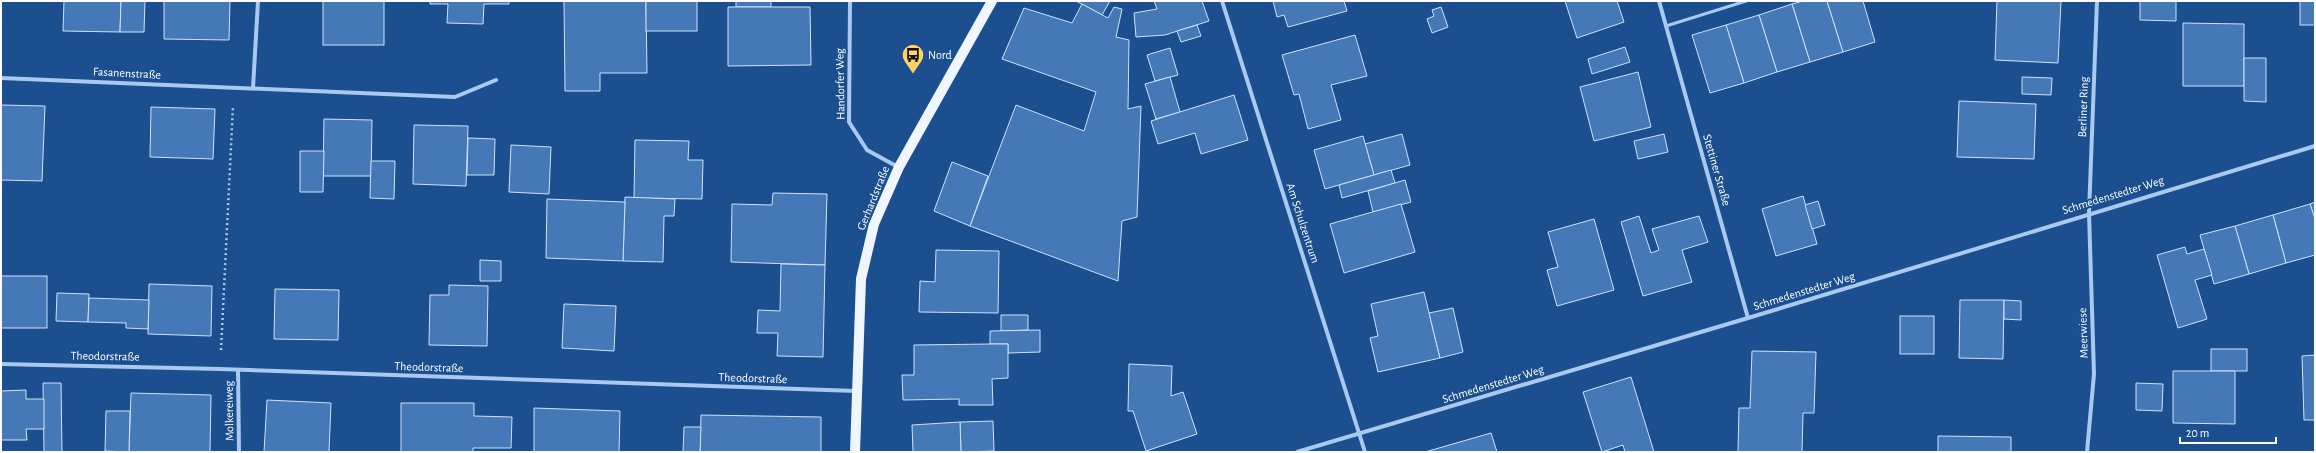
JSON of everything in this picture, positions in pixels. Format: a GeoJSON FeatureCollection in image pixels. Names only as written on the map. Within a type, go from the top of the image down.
{"type":"FeatureCollection","features":[{"type":"Feature","properties":{"kind":"main road","name":"Gerhardstraße"},"geometry":{"type":"LineString","coordinates":[[855,452],[861,279],[874,224],[899,167],[992,1]]}},
{"type":"Feature","properties":{"kind":"street"},"geometry":{"type":"LineString","coordinates":[[253,88],[258,1]]}},
{"type":"Feature","properties":{"kind":"street","name":"Handorfer Weg"},"geometry":{"type":"LineString","coordinates":[[850,1],[849,122],[867,150],[899,167]]}},
{"type":"Feature","properties":{"kind":"street","name":"Am Schulzentrum"},"geometry":{"type":"LineString","coordinates":[[1222,1],[1365,452]]}},
{"type":"Feature","properties":{"kind":"street","name":"Stettiner Straße"},"geometry":{"type":"LineString","coordinates":[[1659,1],[1748,318]]}},
{"type":"Feature","properties":{"kind":"street","name":"Berliner Ring"},"geometry":{"type":"LineString","coordinates":[[2089,213],[2097,1]]}},
{"type":"Feature","properties":{"kind":"street","name":"Fasanenstraße"},"geometry":{"type":"LineString","coordinates":[[1,78],[455,97],[496,80]]}},
{"type":"Feature","properties":{"kind":"street","name":"Schmedenstedter Weg"},"geometry":{"type":"LineString","coordinates":[[1297,452],[1748,318],[2089,213],[2315,146]]}},
{"type":"Feature","properties":{"kind":"street","name":"Meerwiese"},"geometry":{"type":"LineString","coordinates":[[2086,452],[2094,374],[2089,213]]}},
{"type":"Feature","properties":{"kind":"street","name":"Theodorstraße"},"geometry":{"type":"LineString","coordinates":[[1,364],[220,369],[857,391]]}},
{"type":"Feature","properties":{"kind":"street","name":"Molkereiweg"},"geometry":{"type":"LineString","coordinates":[[238,370],[239,452]]}},
{"type":"Feature","properties":{"kind":"lane"},"geometry":{"type":"LineString","coordinates":[[1666,26],[1746,1]]}},
{"type":"Feature","properties":{"kind":"path"},"geometry":{"type":"LineString","coordinates":[[220,369],[234,88]]}},
{"type":"Feature","properties":{"kind":"building"},"geometry":{"type":"Polygon","coordinates":[[[64,1],[121,1],[120,32],[63,31],[64,1]]]}},
{"type":"Feature","properties":{"kind":"building"},"geometry":{"type":"Polygon","coordinates":[[[121,1],[145,1],[144,32],[120,32],[121,1]]]}},
{"type":"Feature","properties":{"kind":"building"},"geometry":{"type":"Polygon","coordinates":[[[164,1],[230,1],[229,40],[164,39],[164,1]]]}},
{"type":"Feature","properties":{"kind":"building"},"geometry":{"type":"Polygon","coordinates":[[[323,1],[384,1],[384,45],[323,45],[323,1]]]}},
{"type":"Feature","properties":{"kind":"building"},"geometry":{"type":"Polygon","coordinates":[[[430,1],[509,1],[509,4],[484,4],[483,24],[447,23],[448,4],[430,4],[430,1]]]}},
{"type":"Feature","properties":{"kind":"building"},"geometry":{"type":"Polygon","coordinates":[[[564,1],[646,1],[647,73],[600,73],[600,91],[565,91],[564,1]]]}},
{"type":"Feature","properties":{"kind":"building"},"geometry":{"type":"Polygon","coordinates":[[[646,1],[697,1],[697,31],[646,31],[646,1]]]}},
{"type":"Feature","properties":{"kind":"building"},"geometry":{"type":"Polygon","coordinates":[[[736,1],[771,1],[771,7],[736,7],[736,1]]]}},
{"type":"Feature","properties":{"kind":"building"},"geometry":{"type":"Polygon","coordinates":[[[1076,1],[1110,1],[1102,15],[1076,1]]]}},
{"type":"Feature","properties":{"kind":"building"},"geometry":{"type":"Polygon","coordinates":[[[1154,1],[1202,1],[1209,21],[1165,35],[1136,37],[1134,13],[1157,9],[1154,1]]]}},
{"type":"Feature","properties":{"kind":"building"},"geometry":{"type":"Polygon","coordinates":[[[1273,1],[1344,1],[1347,11],[1288,27],[1284,15],[1277,17],[1273,1]]]}},
{"type":"Feature","properties":{"kind":"building"},"geometry":{"type":"Polygon","coordinates":[[[1565,1],[1617,1],[1624,22],[1577,38],[1565,1]]]}},
{"type":"Feature","properties":{"kind":"building"},"geometry":{"type":"Polygon","coordinates":[[[1803,1],[1827,1],[1843,52],[1810,62],[1792,4],[1803,1]]]}},
{"type":"Feature","properties":{"kind":"building"},"geometry":{"type":"Polygon","coordinates":[[[1827,1],[1863,1],[1875,42],[1843,52],[1827,1]]]}},
{"type":"Feature","properties":{"kind":"building"},"geometry":{"type":"Polygon","coordinates":[[[1997,1],[2061,1],[2058,63],[1995,60],[1997,1]]]}},
{"type":"Feature","properties":{"kind":"building"},"geometry":{"type":"Polygon","coordinates":[[[2140,1],[2176,1],[2176,21],[2140,20],[2140,1]]]}},
{"type":"Feature","properties":{"kind":"building"},"geometry":{"type":"Polygon","coordinates":[[[2300,1],[2315,1],[2315,25],[2300,25],[2300,1]]]}},
{"type":"Feature","properties":{"kind":"building"},"geometry":{"type":"Polygon","coordinates":[[[1082,4],[1108,18],[1114,7],[1122,9],[1116,37],[1129,40],[1128,109],[1141,106],[1137,217],[1122,221],[1118,281],[970,226],[1016,105],[1084,131],[1096,92],[1002,59],[1024,8],[1072,23],[1082,4]]]}},
{"type":"Feature","properties":{"kind":"building"},"geometry":{"type":"Polygon","coordinates":[[[1792,4],[1810,62],[1777,72],[1759,15],[1792,4]]]}},
{"type":"Feature","properties":{"kind":"building"},"geometry":{"type":"Polygon","coordinates":[[[728,7],[810,7],[811,65],[728,66],[728,7]]]}},
{"type":"Feature","properties":{"kind":"building"},"geometry":{"type":"Polygon","coordinates":[[[1441,7],[1448,27],[1432,33],[1427,19],[1434,16],[1432,10],[1441,7]]]}},
{"type":"Feature","properties":{"kind":"building"},"geometry":{"type":"Polygon","coordinates":[[[1759,15],[1777,72],[1744,83],[1726,25],[1759,15]]]}},
{"type":"Feature","properties":{"kind":"building"},"geometry":{"type":"Polygon","coordinates":[[[2183,23],[2244,24],[2244,86],[2183,86],[2183,23]]]}},
{"type":"Feature","properties":{"kind":"building"},"geometry":{"type":"Polygon","coordinates":[[[1197,25],[1201,36],[1181,42],[1177,31],[1197,25]]]}},
{"type":"Feature","properties":{"kind":"building"},"geometry":{"type":"Polygon","coordinates":[[[1726,25],[1744,83],[1710,93],[1692,35],[1726,25]]]}},
{"type":"Feature","properties":{"kind":"building"},"geometry":{"type":"Polygon","coordinates":[[[1355,35],[1367,76],[1331,85],[1341,120],[1308,129],[1299,94],[1294,95],[1282,55],[1355,35]]]}},
{"type":"Feature","properties":{"kind":"building"},"geometry":{"type":"Polygon","coordinates":[[[1625,47],[1630,62],[1592,74],[1588,59],[1625,47]]]}},
{"type":"Feature","properties":{"kind":"building"},"geometry":{"type":"Polygon","coordinates":[[[1170,48],[1178,75],[1155,81],[1147,55],[1170,48]]]}},
{"type":"Feature","properties":{"kind":"building"},"geometry":{"type":"Polygon","coordinates":[[[2244,58],[2266,58],[2266,102],[2244,101],[2244,58]]]}},
{"type":"Feature","properties":{"kind":"building"},"geometry":{"type":"Polygon","coordinates":[[[1638,72],[1651,127],[1594,141],[1580,87],[1638,72]]]}},
{"type":"Feature","properties":{"kind":"building"},"geometry":{"type":"Polygon","coordinates":[[[1170,77],[1180,112],[1156,119],[1145,84],[1170,77]]]}},
{"type":"Feature","properties":{"kind":"building"},"geometry":{"type":"Polygon","coordinates":[[[2022,77],[2052,78],[2051,95],[2022,94],[2022,77]]]}},
{"type":"Feature","properties":{"kind":"building"},"geometry":{"type":"Polygon","coordinates":[[[1234,95],[1248,140],[1201,154],[1195,133],[1158,144],[1151,121],[1234,95]]]}},
{"type":"Feature","properties":{"kind":"building"},"geometry":{"type":"Polygon","coordinates":[[[1959,101],[2036,104],[2034,159],[1957,157],[1959,101]]]}},
{"type":"Feature","properties":{"kind":"building"},"geometry":{"type":"Polygon","coordinates":[[[1,105],[45,106],[42,181],[1,180],[1,105]]]}},
{"type":"Feature","properties":{"kind":"building"},"geometry":{"type":"Polygon","coordinates":[[[151,107],[215,109],[213,159],[150,157],[151,107]]]}},
{"type":"Feature","properties":{"kind":"building"},"geometry":{"type":"Polygon","coordinates":[[[324,119],[372,120],[371,176],[323,176],[324,119]]]}},
{"type":"Feature","properties":{"kind":"building"},"geometry":{"type":"Polygon","coordinates":[[[414,125],[468,126],[466,186],[413,184],[414,125]]]}},
{"type":"Feature","properties":{"kind":"building"},"geometry":{"type":"Polygon","coordinates":[[[1402,134],[1410,165],[1374,175],[1365,144],[1402,134]]]}},
{"type":"Feature","properties":{"kind":"building"},"geometry":{"type":"Polygon","coordinates":[[[1664,134],[1668,152],[1638,159],[1634,141],[1664,134]]]}},
{"type":"Feature","properties":{"kind":"building"},"geometry":{"type":"Polygon","coordinates":[[[1363,136],[1374,175],[1325,189],[1314,150],[1363,136]]]}},
{"type":"Feature","properties":{"kind":"building"},"geometry":{"type":"Polygon","coordinates":[[[468,138],[495,139],[494,175],[467,175],[468,138]]]}},
{"type":"Feature","properties":{"kind":"building"},"geometry":{"type":"Polygon","coordinates":[[[635,140],[689,141],[688,160],[703,160],[702,199],[634,198],[635,140]]]}},
{"type":"Feature","properties":{"kind":"building"},"geometry":{"type":"Polygon","coordinates":[[[511,145],[551,147],[549,194],[509,192],[511,145]]]}},
{"type":"Feature","properties":{"kind":"building"},"geometry":{"type":"Polygon","coordinates":[[[300,151],[324,151],[323,192],[300,192],[300,151]]]}},
{"type":"Feature","properties":{"kind":"building"},"geometry":{"type":"Polygon","coordinates":[[[371,161],[395,161],[394,199],[370,198],[371,161]]]}},
{"type":"Feature","properties":{"kind":"building"},"geometry":{"type":"Polygon","coordinates":[[[952,162],[988,176],[970,226],[934,211],[952,162]]]}},
{"type":"Feature","properties":{"kind":"building"},"geometry":{"type":"Polygon","coordinates":[[[1391,170],[1395,183],[1342,198],[1339,185],[1391,170]]]}},
{"type":"Feature","properties":{"kind":"building"},"geometry":{"type":"Polygon","coordinates":[[[1405,180],[1411,202],[1373,212],[1368,191],[1405,180]]]}},
{"type":"Feature","properties":{"kind":"building"},"geometry":{"type":"Polygon","coordinates":[[[773,193],[827,194],[825,265],[731,262],[732,204],[772,205],[773,193]]]}},
{"type":"Feature","properties":{"kind":"building"},"geometry":{"type":"Polygon","coordinates":[[[1803,196],[1817,244],[1776,256],[1762,209],[1803,196]]]}},
{"type":"Feature","properties":{"kind":"building"},"geometry":{"type":"Polygon","coordinates":[[[625,197],[675,199],[674,216],[664,216],[663,262],[623,261],[625,197]]]}},
{"type":"Feature","properties":{"kind":"building"},"geometry":{"type":"Polygon","coordinates":[[[547,199],[625,202],[623,261],[546,258],[547,199]]]}},
{"type":"Feature","properties":{"kind":"building"},"geometry":{"type":"Polygon","coordinates":[[[1818,201],[1825,225],[1812,229],[1805,205],[1818,201]]]}},
{"type":"Feature","properties":{"kind":"building"},"geometry":{"type":"Polygon","coordinates":[[[2315,202],[2315,219],[2310,204],[2315,202]]]}},
{"type":"Feature","properties":{"kind":"building"},"geometry":{"type":"Polygon","coordinates":[[[1401,204],[1415,252],[1344,273],[1330,224],[1401,204]]]}},
{"type":"Feature","properties":{"kind":"building"},"geometry":{"type":"Polygon","coordinates":[[[2310,204],[2315,219],[2315,255],[2286,263],[2273,215],[2310,204]]]}},
{"type":"Feature","properties":{"kind":"building"},"geometry":{"type":"Polygon","coordinates":[[[2273,215],[2286,263],[2249,274],[2235,226],[2273,215]]]}},
{"type":"Feature","properties":{"kind":"building"},"geometry":{"type":"Polygon","coordinates":[[[1639,216],[1651,253],[1659,250],[1652,229],[1699,216],[1708,242],[1682,250],[1692,282],[1643,296],[1621,222],[1639,216]]]}},
{"type":"Feature","properties":{"kind":"building"},"geometry":{"type":"Polygon","coordinates":[[[1594,219],[1614,290],[1557,306],[1547,270],[1558,267],[1548,232],[1594,219]]]}},
{"type":"Feature","properties":{"kind":"building"},"geometry":{"type":"Polygon","coordinates":[[[2235,226],[2249,274],[2214,284],[2200,235],[2235,226]]]}},
{"type":"Feature","properties":{"kind":"building"},"geometry":{"type":"Polygon","coordinates":[[[2185,247],[2187,254],[2204,249],[2212,275],[2195,280],[2207,319],[2178,328],[2157,255],[2185,247]]]}},
{"type":"Feature","properties":{"kind":"building"},"geometry":{"type":"Polygon","coordinates":[[[936,250],[999,251],[998,313],[919,312],[920,281],[935,282],[936,250]]]}},
{"type":"Feature","properties":{"kind":"building"},"geometry":{"type":"Polygon","coordinates":[[[480,260],[501,261],[501,281],[480,281],[480,260]]]}},
{"type":"Feature","properties":{"kind":"building"},"geometry":{"type":"Polygon","coordinates":[[[781,264],[825,265],[823,357],[777,356],[778,333],[757,333],[758,310],[780,311],[781,264]]]}},
{"type":"Feature","properties":{"kind":"building"},"geometry":{"type":"Polygon","coordinates":[[[1,276],[47,276],[47,328],[1,328],[1,276]]]}},
{"type":"Feature","properties":{"kind":"building"},"geometry":{"type":"Polygon","coordinates":[[[149,284],[212,286],[211,336],[148,334],[149,284]]]}},
{"type":"Feature","properties":{"kind":"building"},"geometry":{"type":"Polygon","coordinates":[[[449,285],[488,286],[487,346],[429,345],[430,295],[449,295],[449,285]]]}},
{"type":"Feature","properties":{"kind":"building"},"geometry":{"type":"Polygon","coordinates":[[[275,289],[339,290],[338,340],[274,339],[275,289]]]}},
{"type":"Feature","properties":{"kind":"building"},"geometry":{"type":"Polygon","coordinates":[[[1424,292],[1440,358],[1378,372],[1370,338],[1378,336],[1371,304],[1424,292]]]}},
{"type":"Feature","properties":{"kind":"building"},"geometry":{"type":"Polygon","coordinates":[[[57,293],[89,294],[88,322],[56,321],[57,293]]]}},
{"type":"Feature","properties":{"kind":"building"},"geometry":{"type":"Polygon","coordinates":[[[89,298],[149,300],[148,329],[126,328],[126,323],[88,322],[89,298]]]}},
{"type":"Feature","properties":{"kind":"building"},"geometry":{"type":"Polygon","coordinates":[[[1960,300],[2004,300],[2003,359],[1959,358],[1960,300]]]}},
{"type":"Feature","properties":{"kind":"building"},"geometry":{"type":"Polygon","coordinates":[[[2004,300],[2021,301],[2021,320],[2004,319],[2004,300]]]}},
{"type":"Feature","properties":{"kind":"building"},"geometry":{"type":"Polygon","coordinates":[[[564,304],[616,306],[614,351],[562,348],[564,304]]]}},
{"type":"Feature","properties":{"kind":"building"},"geometry":{"type":"Polygon","coordinates":[[[1453,308],[1463,352],[1440,358],[1429,313],[1453,308]]]}},
{"type":"Feature","properties":{"kind":"building"},"geometry":{"type":"Polygon","coordinates":[[[1001,315],[1028,315],[1028,330],[1001,331],[1001,315]]]}},
{"type":"Feature","properties":{"kind":"building"},"geometry":{"type":"Polygon","coordinates":[[[1900,316],[1934,316],[1934,354],[1900,354],[1900,316]]]}},
{"type":"Feature","properties":{"kind":"building"},"geometry":{"type":"Polygon","coordinates":[[[1040,330],[1040,352],[1008,353],[1008,344],[990,344],[990,331],[1040,330]]]}},
{"type":"Feature","properties":{"kind":"building"},"geometry":{"type":"Polygon","coordinates":[[[1008,344],[1008,378],[992,379],[993,405],[959,405],[959,399],[903,400],[902,375],[914,375],[914,345],[1008,344]]]}},
{"type":"Feature","properties":{"kind":"building"},"geometry":{"type":"Polygon","coordinates":[[[2211,349],[2247,349],[2247,371],[2211,371],[2211,349]]]}},
{"type":"Feature","properties":{"kind":"building"},"geometry":{"type":"Polygon","coordinates":[[[1752,351],[1816,352],[1814,413],[1803,413],[1802,452],[1738,452],[1739,408],[1750,408],[1752,351]]]}},
{"type":"Feature","properties":{"kind":"building"},"geometry":{"type":"Polygon","coordinates":[[[2315,355],[2315,420],[2304,420],[2302,356],[2315,355]]]}},
{"type":"Feature","properties":{"kind":"building"},"geometry":{"type":"Polygon","coordinates":[[[1129,364],[1172,366],[1171,396],[1183,392],[1197,434],[1146,451],[1133,411],[1128,411],[1129,364]]]}},
{"type":"Feature","properties":{"kind":"building"},"geometry":{"type":"Polygon","coordinates":[[[2173,371],[2235,371],[2235,424],[2173,423],[2173,371]]]}},
{"type":"Feature","properties":{"kind":"building"},"geometry":{"type":"Polygon","coordinates":[[[1631,377],[1654,452],[1625,452],[1623,445],[1602,452],[1583,392],[1631,377]]]}},
{"type":"Feature","properties":{"kind":"building"},"geometry":{"type":"Polygon","coordinates":[[[43,383],[61,383],[62,452],[44,452],[43,383]]]}},
{"type":"Feature","properties":{"kind":"building"},"geometry":{"type":"Polygon","coordinates":[[[2136,383],[2163,384],[2162,411],[2136,410],[2136,383]]]}},
{"type":"Feature","properties":{"kind":"building"},"geometry":{"type":"Polygon","coordinates":[[[26,390],[26,399],[44,399],[44,429],[26,429],[27,440],[1,440],[1,391],[26,390]]]}},
{"type":"Feature","properties":{"kind":"building"},"geometry":{"type":"Polygon","coordinates":[[[131,393],[211,395],[210,452],[129,452],[131,393]]]}},
{"type":"Feature","properties":{"kind":"building"},"geometry":{"type":"Polygon","coordinates":[[[267,400],[331,403],[329,452],[264,452],[267,400]]]}},
{"type":"Feature","properties":{"kind":"building"},"geometry":{"type":"Polygon","coordinates":[[[401,403],[474,403],[474,416],[512,417],[511,448],[473,448],[473,452],[401,452],[401,403]]]}},
{"type":"Feature","properties":{"kind":"building"},"geometry":{"type":"Polygon","coordinates":[[[534,408],[620,411],[619,452],[534,452],[534,408]]]}},
{"type":"Feature","properties":{"kind":"building"},"geometry":{"type":"Polygon","coordinates":[[[106,411],[130,411],[129,452],[105,451],[106,411]]]}},
{"type":"Feature","properties":{"kind":"building"},"geometry":{"type":"Polygon","coordinates":[[[701,415],[821,417],[821,452],[700,452],[701,415]]]}},
{"type":"Feature","properties":{"kind":"building"},"geometry":{"type":"Polygon","coordinates":[[[993,421],[994,451],[961,452],[960,422],[993,421]]]}},
{"type":"Feature","properties":{"kind":"building"},"geometry":{"type":"Polygon","coordinates":[[[960,422],[961,452],[913,452],[912,425],[960,422]]]}},
{"type":"Feature","properties":{"kind":"building"},"geometry":{"type":"Polygon","coordinates":[[[684,427],[701,427],[700,452],[683,452],[684,427]]]}},
{"type":"Feature","properties":{"kind":"building"},"geometry":{"type":"Polygon","coordinates":[[[1491,433],[1497,452],[1425,452],[1491,433]]]}},
{"type":"Feature","properties":{"kind":"building"},"geometry":{"type":"Polygon","coordinates":[[[1938,436],[2011,437],[2011,452],[1938,452],[1938,436]]]}},
{"type":"Feature","properties":{"kind":"place","name":"Nord"},"geometry":{"type":"Point","coordinates":[913,74]}}]}
